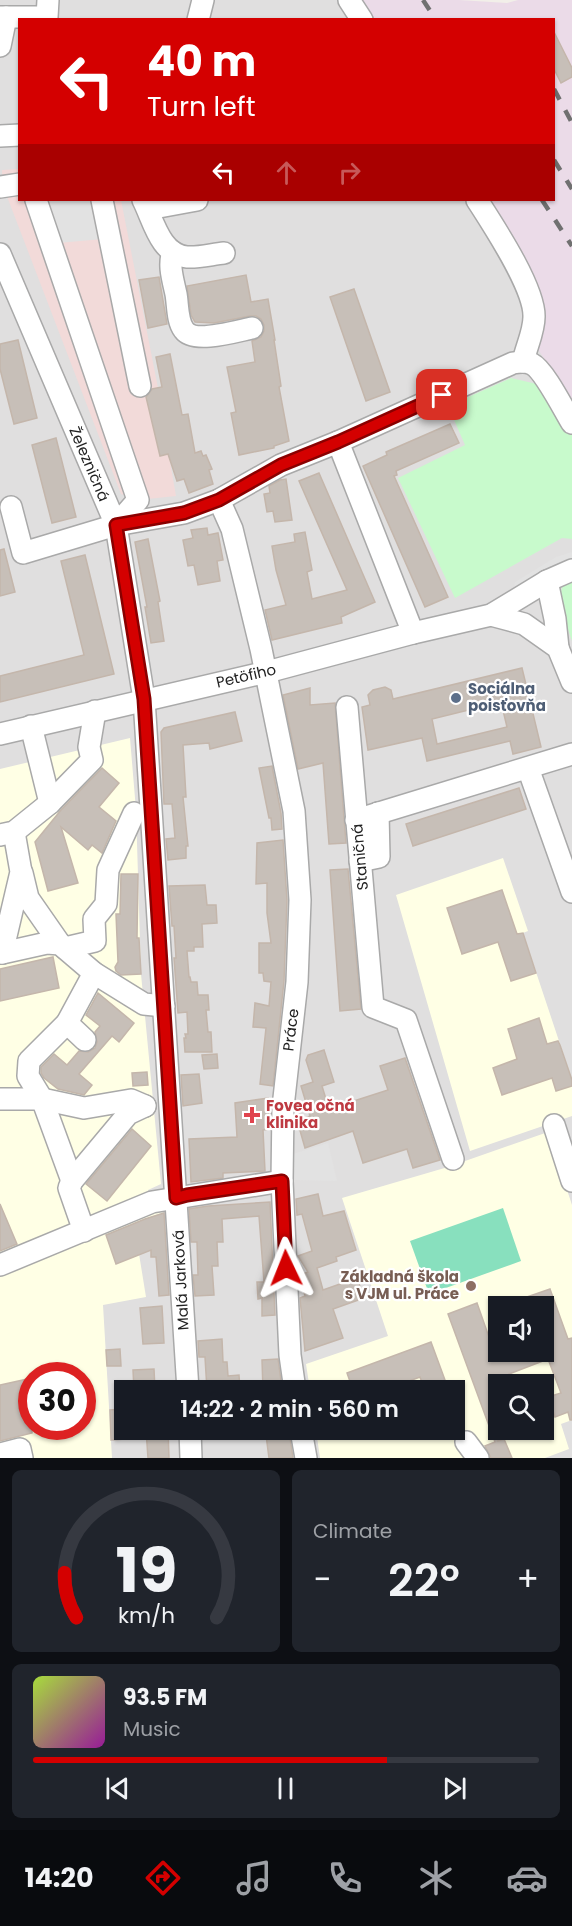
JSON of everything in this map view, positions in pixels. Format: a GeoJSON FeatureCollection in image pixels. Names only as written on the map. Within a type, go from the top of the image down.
{"type":"FeatureCollection","features":[{"type":"Feature","properties":{"kind":"street"},"geometry":{"type":"LineString","coordinates":[[0,46],[3,17],[47,17],[48,0]]}},
{"type":"Feature","properties":{"kind":"street"},"geometry":{"type":"LineString","coordinates":[[198,18],[203,0]]}},
{"type":"Feature","properties":{"kind":"street"},"geometry":{"type":"LineString","coordinates":[[349,0],[361,18]]}},
{"type":"Feature","properties":{"kind":"street"},"geometry":{"type":"LineString","coordinates":[[0,187],[18,184]]}},
{"type":"Feature","properties":{"kind":"street"},"geometry":{"type":"LineString","coordinates":[[36,201],[138,500],[116,525]]}},
{"type":"Feature","properties":{"kind":"street"},"geometry":{"type":"LineString","coordinates":[[102,201],[140,386]]}},
{"type":"Feature","properties":{"kind":"street"},"geometry":{"type":"LineString","coordinates":[[184,201],[146,204],[165,245],[186,258],[224,252]]}},
{"type":"Feature","properties":{"kind":"street"},"geometry":{"type":"LineString","coordinates":[[478,201],[500,236],[532,300],[534,315],[532,331],[523,362]]}},
{"type":"Feature","properties":{"kind":"street"},"geometry":{"type":"LineString","coordinates":[[173,252],[171,269],[181,324],[185,332],[203,336],[252,328]]}},
{"type":"Feature","properties":{"kind":"street","name":"Železničná"},"geometry":{"type":"LineString","coordinates":[[0,254],[116,525]]}},
{"type":"Feature","properties":{"kind":"street"},"geometry":{"type":"LineString","coordinates":[[11,507],[23,553],[116,525],[184,513],[219,500],[281,465],[338,442],[504,367],[523,362],[532,364],[542,374],[572,423]]}},
{"type":"Feature","properties":{"kind":"street"},"geometry":{"type":"LineString","coordinates":[[338,442],[413,633]]}},
{"type":"Feature","properties":{"kind":"street","name":"Práce"},"geometry":{"type":"LineString","coordinates":[[219,500],[232,529],[267,672],[294,811],[300,900],[297,982],[283,1107],[282,1181],[290,1355],[294,1380]]}},
{"type":"Feature","properties":{"kind":"street","name":"Malá Jarková"},"geometry":{"type":"LineString","coordinates":[[116,525],[144,699],[187,1380]]}},
{"type":"Feature","properties":{"kind":"street","name":"Petöfiho"},"geometry":{"type":"LineString","coordinates":[[0,734],[267,672],[491,615],[547,581],[572,570]]}},
{"type":"Feature","properties":{"kind":"street"},"geometry":{"type":"LineString","coordinates":[[547,581],[558,648],[572,682]]}},
{"type":"Feature","properties":{"kind":"street","name":"Petöfiho"},"geometry":{"type":"LineString","coordinates":[[491,615],[524,624],[558,648]]}},
{"type":"Feature","properties":{"kind":"street","name":"Staničná"},"geometry":{"type":"LineString","coordinates":[[347,707],[373,1007],[406,1020],[453,1159]]}},
{"type":"Feature","properties":{"kind":"street"},"geometry":{"type":"LineString","coordinates":[[95,711],[89,747],[92,760],[50,803],[7,833],[28,898],[62,946],[94,973],[144,1004],[164,1006]]}},
{"type":"Feature","properties":{"kind":"street"},"geometry":{"type":"LineString","coordinates":[[31,726],[50,803]]}},
{"type":"Feature","properties":{"kind":"street"},"geometry":{"type":"LineString","coordinates":[[357,819],[572,754]]}},
{"type":"Feature","properties":{"kind":"street"},"geometry":{"type":"LineString","coordinates":[[528,768],[572,892]]}},
{"type":"Feature","properties":{"kind":"street"},"geometry":{"type":"LineString","coordinates":[[21,872],[1,953],[47,943],[62,946],[95,942],[94,920],[106,904],[108,870],[134,813]]}},
{"type":"Feature","properties":{"kind":"street"},"geometry":{"type":"LineString","coordinates":[[360,861],[379,858],[378,813]]}},
{"type":"Feature","properties":{"kind":"street"},"geometry":{"type":"LineString","coordinates":[[72,1181],[42,1099],[28,1076],[29,1061],[67,1023],[94,973]]}},
{"type":"Feature","properties":{"kind":"street"},"geometry":{"type":"LineString","coordinates":[[67,1023],[85,1040]]}},
{"type":"Feature","properties":{"kind":"street"},"geometry":{"type":"LineString","coordinates":[[0,1099],[42,1099],[84,1108],[131,1100],[145,1106],[128,1114],[72,1181],[69,1188],[84,1231]]}},
{"type":"Feature","properties":{"kind":"street"},"geometry":{"type":"LineString","coordinates":[[554,1125],[568,1153],[572,1181]]}},
{"type":"Feature","properties":{"kind":"street"},"geometry":{"type":"LineString","coordinates":[[0,1265],[152,1202],[282,1181]]}},
{"type":"Feature","properties":{"kind":"street"},"geometry":{"type":"LineString","coordinates":[[190,1440],[191,1458]]}},
{"type":"Feature","properties":{"kind":"street"},"geometry":{"type":"LineString","coordinates":[[303,1440],[306,1458]]}},
{"type":"Feature","properties":{"kind":"street"},"geometry":{"type":"LineString","coordinates":[[0,1454],[20,1449],[22,1458]]}},
{"type":"Feature","properties":{"kind":"shaded area"},"geometry":{"type":"Polygon","coordinates":[[[0,0],[355,0],[366,18],[18,18],[18,201],[482,201],[572,403],[572,1458],[0,1458],[0,0]]]}},
{"type":"Feature","properties":{"kind":"shaded area"},"geometry":{"type":"Polygon","coordinates":[[[355,0],[459,0],[507,3],[518,0],[572,0],[572,403],[536,346],[537,286],[483,201],[555,201],[555,18],[366,18],[355,0]]]}},
{"type":"Feature","properties":{"kind":"shaded area"},"geometry":{"type":"Polygon","coordinates":[[[18,169],[18,201],[121,201],[171,454],[170,462],[176,496],[138,500],[121,494],[3,186],[2,170],[18,169]]]}},
{"type":"Feature","properties":{"kind":"shaded area"},"geometry":{"type":"Polygon","coordinates":[[[48,201],[95,201],[103,239],[58,243],[48,201]]]}},
{"type":"Feature","properties":{"kind":"shaded area"},"geometry":{"type":"Polygon","coordinates":[[[572,552],[572,564],[514,595],[515,582],[556,557],[572,552]]]}},
{"type":"Feature","properties":{"kind":"shaded area"},"geometry":{"type":"Polygon","coordinates":[[[130,738],[136,810],[141,974],[161,1184],[148,1190],[154,1209],[164,1212],[134,1223],[146,1297],[103,1305],[112,1458],[0,1458],[0,769],[130,738]]]}},
{"type":"Feature","properties":{"kind":"shaded area"},"geometry":{"type":"Polygon","coordinates":[[[503,858],[528,931],[523,933],[572,1080],[572,1116],[470,1151],[396,895],[503,858]]]}},
{"type":"Feature","properties":{"kind":"shaded area","name":"Základná škola s VJM ul. Práce"},"geometry":{"type":"Polygon","coordinates":[[[548,1132],[572,1205],[572,1420],[561,1424],[569,1449],[545,1458],[320,1458],[317,1440],[465,1440],[465,1380],[308,1380],[306,1364],[388,1336],[342,1198],[448,1167],[548,1132]]]}},
{"type":"Feature","properties":{"kind":"shaded area"},"geometry":{"type":"Polygon","coordinates":[[[328,1143],[337,1181],[292,1180],[293,1154],[328,1143]]]}},
{"type":"Feature","properties":{"kind":"green space"},"geometry":{"type":"Polygon","coordinates":[[[511,378],[541,385],[572,435],[572,539],[562,538],[455,598],[398,478],[465,445],[448,406],[511,378]]]}},
{"type":"Feature","properties":{"kind":"green space"},"geometry":{"type":"Polygon","coordinates":[[[572,579],[572,641],[562,611],[561,596],[565,581],[572,579]]]}},
{"type":"Feature","properties":{"kind":"green space"},"geometry":{"type":"Polygon","coordinates":[[[503,1208],[521,1261],[429,1294],[410,1241],[503,1208]]]}},
{"type":"Feature","properties":{"kind":"building"},"geometry":{"type":"Polygon","coordinates":[[[555,34],[572,68],[572,77],[561,83],[555,71],[555,34]]]}},
{"type":"Feature","properties":{"kind":"building"},"geometry":{"type":"Polygon","coordinates":[[[246,275],[251,302],[268,299],[281,386],[279,387],[289,441],[274,446],[274,448],[239,455],[231,413],[236,412],[227,367],[255,362],[252,341],[261,337],[264,325],[256,316],[214,323],[195,322],[191,315],[187,286],[246,275]]]}},
{"type":"Feature","properties":{"kind":"building"},"geometry":{"type":"Polygon","coordinates":[[[159,277],[167,324],[148,328],[139,280],[159,277]]]}},
{"type":"Feature","properties":{"kind":"building"},"geometry":{"type":"Polygon","coordinates":[[[354,289],[390,392],[366,401],[330,297],[354,289]]]}},
{"type":"Feature","properties":{"kind":"building"},"geometry":{"type":"Polygon","coordinates":[[[18,340],[37,418],[14,424],[0,369],[0,344],[18,340]]]}},
{"type":"Feature","properties":{"kind":"building"},"geometry":{"type":"Polygon","coordinates":[[[170,354],[182,415],[188,414],[195,453],[201,451],[203,456],[206,455],[212,469],[209,470],[213,484],[189,493],[184,479],[177,481],[168,454],[160,456],[146,397],[152,389],[162,387],[156,357],[170,354]]]}},
{"type":"Feature","properties":{"kind":"building"},"geometry":{"type":"Polygon","coordinates":[[[450,424],[459,443],[396,471],[397,475],[394,476],[448,597],[425,607],[363,466],[387,455],[386,452],[450,424]]]}},
{"type":"Feature","properties":{"kind":"building"},"geometry":{"type":"Polygon","coordinates":[[[56,438],[76,517],[52,523],[32,445],[56,438]]]}},
{"type":"Feature","properties":{"kind":"building"},"geometry":{"type":"Polygon","coordinates":[[[319,473],[375,602],[341,617],[342,623],[272,640],[265,610],[286,605],[272,546],[295,542],[294,534],[305,532],[312,570],[307,572],[312,599],[347,590],[299,481],[319,473]]]}},
{"type":"Feature","properties":{"kind":"building"},"geometry":{"type":"Polygon","coordinates":[[[286,479],[292,520],[275,522],[273,511],[267,512],[264,494],[270,493],[269,486],[286,479]]]}},
{"type":"Feature","properties":{"kind":"building"},"geometry":{"type":"Polygon","coordinates":[[[207,528],[208,535],[218,533],[223,560],[217,561],[220,581],[198,585],[194,565],[188,566],[183,540],[193,538],[191,530],[207,528]]]}},
{"type":"Feature","properties":{"kind":"building"},"geometry":{"type":"Polygon","coordinates":[[[148,539],[160,601],[158,602],[164,641],[151,643],[135,542],[148,539]]]}},
{"type":"Feature","properties":{"kind":"building"},"geometry":{"type":"Polygon","coordinates":[[[4,549],[15,592],[0,596],[0,550],[4,549]]]}},
{"type":"Feature","properties":{"kind":"building"},"geometry":{"type":"Polygon","coordinates":[[[85,555],[114,674],[0,702],[0,676],[84,655],[61,561],[85,555]]]}},
{"type":"Feature","properties":{"kind":"building"},"geometry":{"type":"Polygon","coordinates":[[[522,668],[541,747],[513,754],[510,741],[427,761],[422,738],[368,750],[362,707],[370,705],[368,695],[373,690],[385,687],[391,690],[393,699],[522,668]],[[501,702],[432,719],[437,744],[507,727],[501,702]]]}},
{"type":"Feature","properties":{"kind":"building"},"geometry":{"type":"Polygon","coordinates":[[[310,688],[310,705],[335,703],[346,843],[329,844],[323,763],[298,769],[283,695],[310,688]]]}},
{"type":"Feature","properties":{"kind":"building"},"geometry":{"type":"Polygon","coordinates":[[[235,712],[242,741],[210,749],[209,743],[183,745],[186,797],[183,797],[188,846],[186,846],[186,858],[168,860],[166,839],[175,838],[172,804],[164,804],[161,732],[164,728],[235,712]]]}},
{"type":"Feature","properties":{"kind":"building"},"geometry":{"type":"Polygon","coordinates":[[[272,766],[282,829],[272,830],[259,768],[272,766]]]}},
{"type":"Feature","properties":{"kind":"building"},"geometry":{"type":"Polygon","coordinates":[[[102,768],[119,783],[99,807],[116,821],[102,853],[92,845],[88,850],[61,827],[78,883],[48,891],[35,842],[61,810],[102,768]]]}},
{"type":"Feature","properties":{"kind":"building"},"geometry":{"type":"Polygon","coordinates":[[[519,788],[526,809],[413,846],[406,824],[519,788]]]}},
{"type":"Feature","properties":{"kind":"building"},"geometry":{"type":"Polygon","coordinates":[[[283,840],[287,900],[284,981],[273,1086],[260,1084],[266,1028],[253,1027],[255,1003],[269,1006],[271,982],[264,981],[263,973],[259,973],[259,943],[271,943],[267,913],[267,883],[256,884],[257,843],[283,840]]]}},
{"type":"Feature","properties":{"kind":"building"},"geometry":{"type":"Polygon","coordinates":[[[348,869],[361,1009],[340,1011],[330,870],[348,869]]]}},
{"type":"Feature","properties":{"kind":"building"},"geometry":{"type":"Polygon","coordinates":[[[121,874],[138,874],[137,938],[139,938],[141,974],[121,975],[115,967],[118,962],[116,914],[120,914],[121,874]]]}},
{"type":"Feature","properties":{"kind":"building"},"geometry":{"type":"Polygon","coordinates":[[[205,885],[207,905],[216,905],[217,923],[202,924],[203,947],[194,947],[194,951],[187,951],[191,982],[197,982],[198,995],[208,995],[209,1010],[206,1010],[208,1032],[211,1032],[212,1052],[185,1052],[184,1038],[186,1038],[185,1034],[188,1034],[187,1012],[178,1013],[174,926],[172,926],[169,886],[205,885]]]}},
{"type":"Feature","properties":{"kind":"building"},"geometry":{"type":"Polygon","coordinates":[[[502,890],[517,934],[523,933],[536,973],[511,981],[498,942],[462,954],[447,908],[502,890]]]}},
{"type":"Feature","properties":{"kind":"building"},"geometry":{"type":"Polygon","coordinates":[[[53,957],[59,988],[0,1001],[0,969],[53,957]]]}},
{"type":"Feature","properties":{"kind":"building"},"geometry":{"type":"Polygon","coordinates":[[[98,993],[134,1023],[119,1042],[112,1036],[79,1074],[92,1085],[84,1095],[58,1089],[44,1078],[41,1067],[54,1054],[67,1065],[79,1051],[88,1052],[95,1048],[97,1042],[95,1032],[100,1026],[86,1015],[98,993]]]}},
{"type":"Feature","properties":{"kind":"building"},"geometry":{"type":"Polygon","coordinates":[[[539,1018],[547,1044],[558,1041],[560,1045],[572,1086],[556,1091],[552,1078],[502,1095],[493,1068],[517,1059],[508,1029],[539,1018]]]}},
{"type":"Feature","properties":{"kind":"building"},"geometry":{"type":"Polygon","coordinates":[[[324,1050],[334,1082],[322,1086],[329,1109],[388,1090],[380,1066],[405,1058],[440,1160],[413,1168],[407,1149],[363,1163],[353,1131],[305,1148],[299,1127],[300,1120],[310,1116],[301,1086],[313,1082],[306,1060],[308,1055],[324,1050]]]}},
{"type":"Feature","properties":{"kind":"building"},"geometry":{"type":"Polygon","coordinates":[[[217,1054],[218,1068],[204,1069],[202,1055],[217,1054]]]}},
{"type":"Feature","properties":{"kind":"building"},"geometry":{"type":"Polygon","coordinates":[[[147,1072],[148,1085],[133,1086],[132,1073],[147,1072]]]}},
{"type":"Feature","properties":{"kind":"building"},"geometry":{"type":"Polygon","coordinates":[[[199,1074],[202,1103],[183,1106],[181,1075],[199,1074]]]}},
{"type":"Feature","properties":{"kind":"building"},"geometry":{"type":"Polygon","coordinates":[[[268,1098],[269,1129],[263,1130],[265,1171],[223,1173],[223,1178],[191,1182],[189,1139],[237,1137],[235,1103],[268,1098]]]}},
{"type":"Feature","properties":{"kind":"building"},"geometry":{"type":"Polygon","coordinates":[[[132,1129],[151,1146],[107,1201],[86,1184],[132,1129]]]}},
{"type":"Feature","properties":{"kind":"building"},"geometry":{"type":"Polygon","coordinates":[[[318,1194],[323,1216],[344,1211],[356,1250],[336,1257],[337,1261],[317,1268],[323,1290],[357,1278],[364,1298],[333,1309],[343,1338],[305,1351],[300,1298],[305,1296],[300,1275],[308,1272],[298,1256],[312,1251],[302,1214],[297,1215],[296,1199],[318,1194]]]}},
{"type":"Feature","properties":{"kind":"building"},"geometry":{"type":"Polygon","coordinates":[[[270,1202],[275,1315],[262,1316],[262,1298],[258,1299],[257,1282],[264,1282],[259,1216],[222,1219],[223,1242],[217,1242],[218,1266],[212,1266],[214,1295],[195,1296],[193,1275],[198,1275],[197,1242],[191,1242],[189,1209],[270,1202]]]}},
{"type":"Feature","properties":{"kind":"building"},"geometry":{"type":"Polygon","coordinates":[[[0,1204],[17,1244],[0,1251],[0,1204]]]}},
{"type":"Feature","properties":{"kind":"building"},"geometry":{"type":"Polygon","coordinates":[[[164,1213],[169,1295],[159,1296],[156,1257],[151,1257],[151,1250],[116,1264],[106,1235],[164,1213]]]}},
{"type":"Feature","properties":{"kind":"building"},"geometry":{"type":"Polygon","coordinates":[[[550,1289],[553,1296],[530,1296],[550,1289]]]}},
{"type":"Feature","properties":{"kind":"building"},"geometry":{"type":"Polygon","coordinates":[[[554,1300],[568,1339],[572,1338],[572,1420],[568,1412],[555,1417],[554,1395],[561,1393],[549,1362],[554,1362],[554,1300]]]}},
{"type":"Feature","properties":{"kind":"building"},"geometry":{"type":"Polygon","coordinates":[[[477,1303],[488,1334],[488,1362],[540,1362],[509,1374],[488,1374],[488,1423],[448,1314],[477,1303]]]}},
{"type":"Feature","properties":{"kind":"building"},"geometry":{"type":"Polygon","coordinates":[[[162,1306],[164,1343],[143,1344],[140,1308],[162,1306]]]}},
{"type":"Feature","properties":{"kind":"building"},"geometry":{"type":"Polygon","coordinates":[[[222,1339],[223,1362],[227,1362],[228,1376],[239,1375],[239,1380],[206,1380],[205,1357],[199,1357],[198,1341],[222,1339]]]}},
{"type":"Feature","properties":{"kind":"building"},"geometry":{"type":"Polygon","coordinates":[[[431,1342],[445,1380],[421,1380],[420,1377],[412,1380],[349,1380],[347,1373],[431,1342]]]}},
{"type":"Feature","properties":{"kind":"building"},"geometry":{"type":"Polygon","coordinates":[[[120,1349],[121,1366],[107,1366],[106,1350],[120,1349]]]}},
{"type":"Feature","properties":{"kind":"building"},"geometry":{"type":"Polygon","coordinates":[[[278,1359],[281,1380],[263,1380],[262,1360],[278,1359]]]}},
{"type":"Feature","properties":{"kind":"building"},"geometry":{"type":"Polygon","coordinates":[[[154,1369],[155,1380],[134,1380],[133,1370],[154,1369]]]}},
{"type":"Feature","properties":{"kind":"building"},"geometry":{"type":"Polygon","coordinates":[[[18,1381],[18,1436],[0,1441],[0,1385],[18,1381]]]}},
{"type":"Feature","properties":{"kind":"building"},"geometry":{"type":"Polygon","coordinates":[[[110,1410],[114,1410],[114,1440],[111,1440],[110,1410]]]}},
{"type":"Feature","properties":{"kind":"building"},"geometry":{"type":"Polygon","coordinates":[[[147,1440],[168,1440],[169,1458],[148,1458],[147,1440]]]}},
{"type":"Feature","properties":{"kind":"building"},"geometry":{"type":"Polygon","coordinates":[[[267,1440],[290,1440],[293,1458],[269,1458],[267,1440]]]}},
{"type":"Feature","properties":{"kind":"building"},"geometry":{"type":"Polygon","coordinates":[[[494,1440],[504,1440],[512,1458],[491,1458],[485,1446],[495,1442],[494,1440]]]}},
{"type":"Feature","properties":{"kind":"railway"},"geometry":{"type":"LineString","coordinates":[[423,0],[435,18]]}},
{"type":"Feature","properties":{"kind":"railway"},"geometry":{"type":"LineString","coordinates":[[555,91],[572,123]]}},
{"type":"Feature","properties":{"kind":"railway"},"geometry":{"type":"LineString","coordinates":[[555,162],[572,189]]}},
{"type":"Feature","properties":{"kind":"railway"},"geometry":{"type":"LineString","coordinates":[[543,201],[572,246]]}},
{"type":"Feature","properties":{"kind":"place","name":"Sociálna poisťovňa"},"geometry":{"type":"Point","coordinates":[456,698]}},
{"type":"Feature","properties":{"kind":"place","name":"Fovea očná klinika"},"geometry":{"type":"Point","coordinates":[252,1115]}},
{"type":"Feature","properties":{"kind":"place","name":"Základná škola s VJM ul. Práce"},"geometry":{"type":"Point","coordinates":[471,1286]}},
{"type":"Feature","properties":{"kind":"route"},"geometry":{"type":"LineString","coordinates":[[286,1268],[282,1181],[176,1198],[144,699],[116,525],[184,513],[219,500],[300,456],[338,442],[442,395]]}}]}
